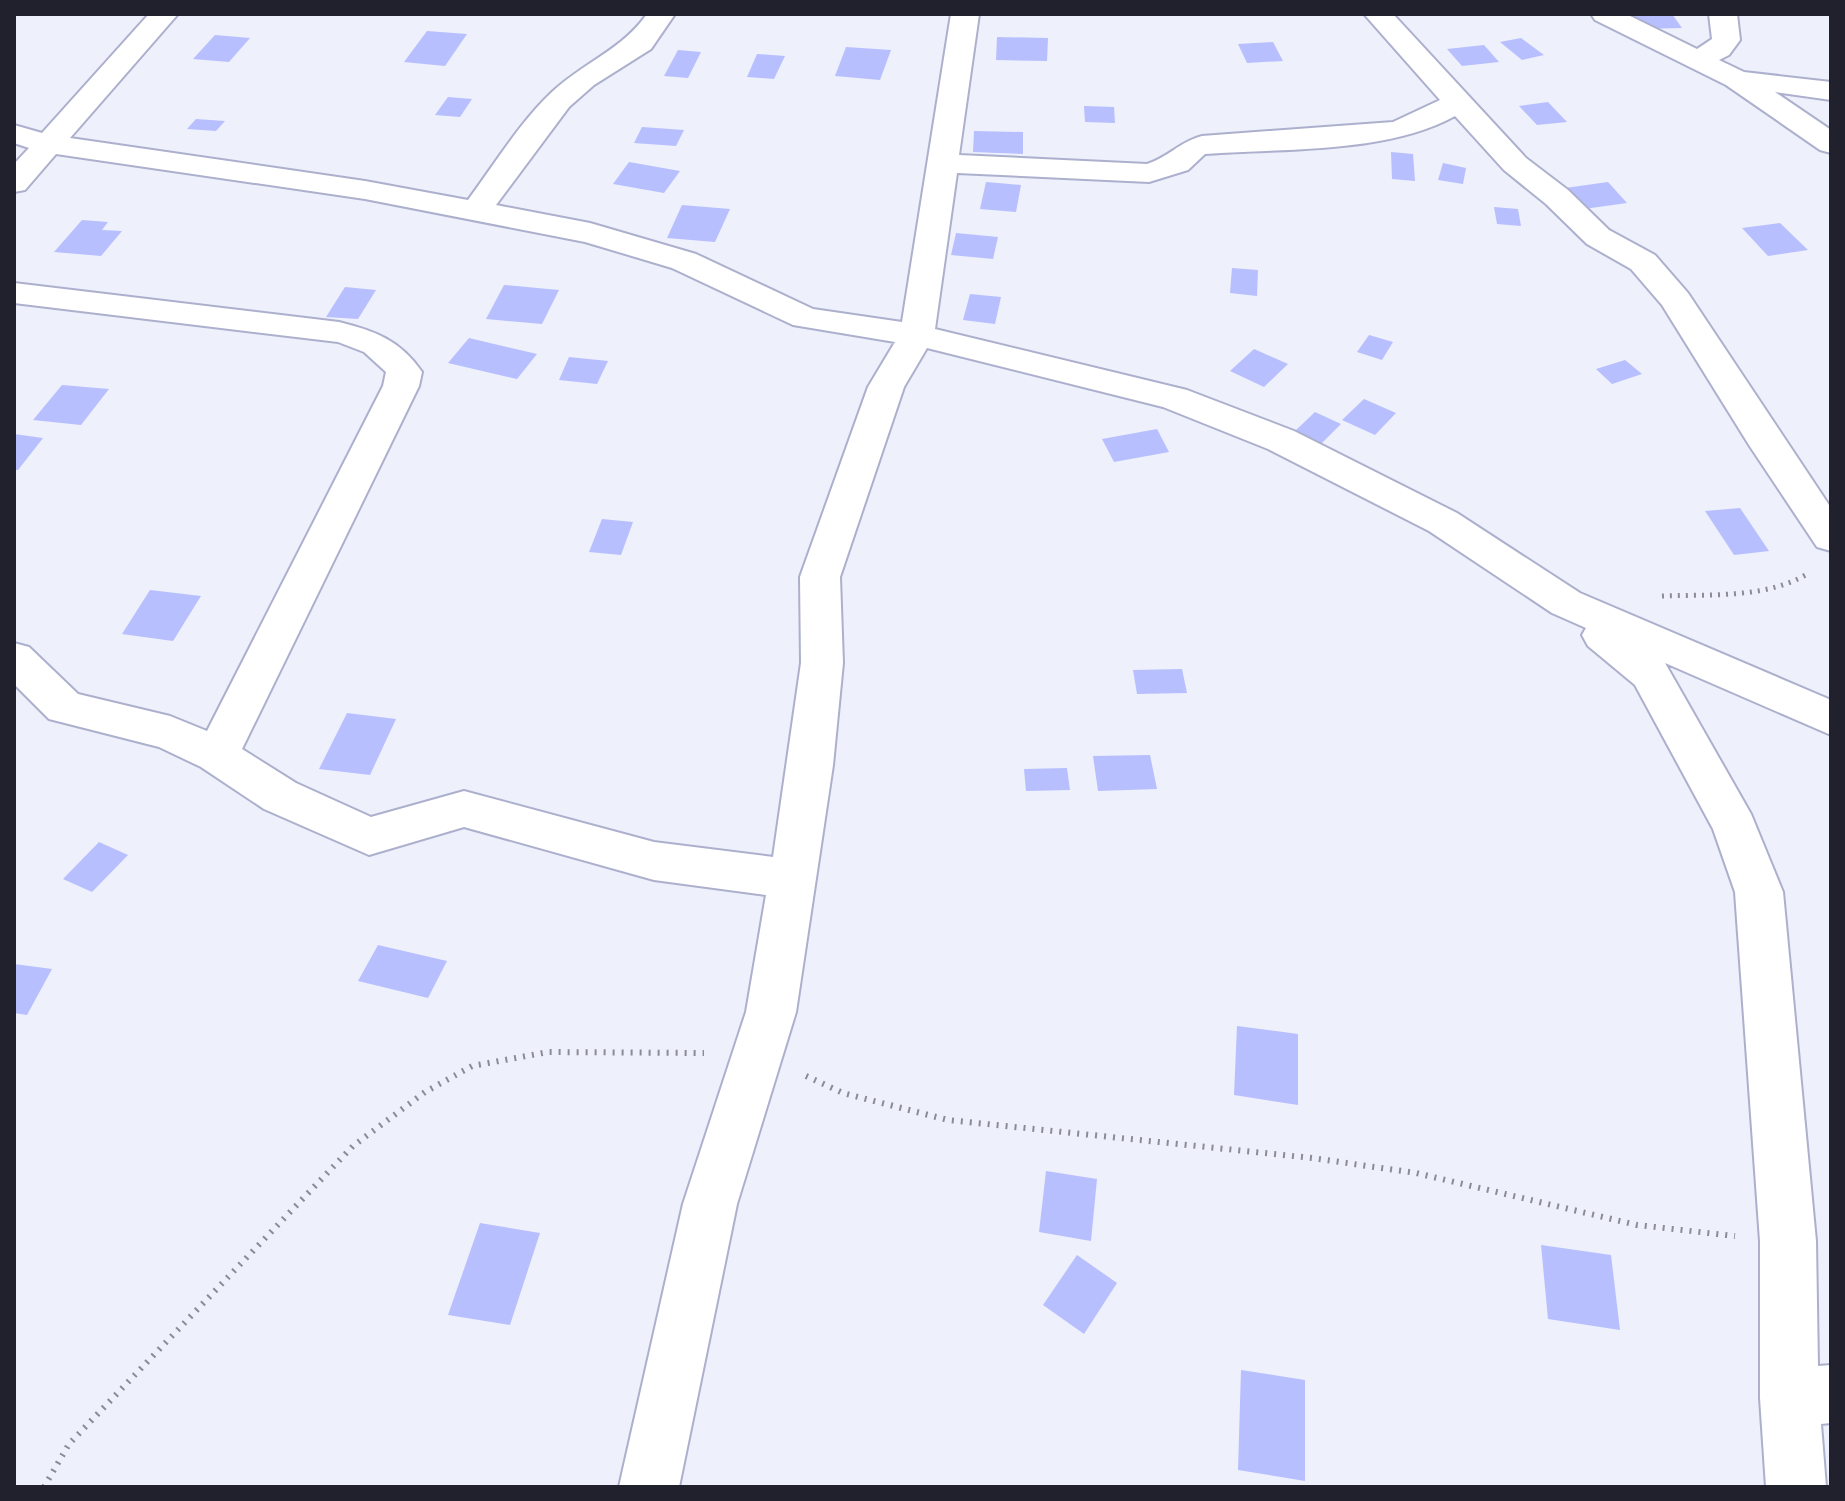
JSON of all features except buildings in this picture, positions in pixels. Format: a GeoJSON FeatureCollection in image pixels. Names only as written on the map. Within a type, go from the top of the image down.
{"type":"FeatureCollection","features":[{"type":"Feature","properties":{"kind":"street"},"geometry":{"type":"LineString","coordinates":[[14,183],[164,14]]}},
{"type":"Feature","properties":{"kind":"street"},"geometry":{"type":"LineString","coordinates":[[477,209],[559,101],[584,79],[641,43],[661,14]]}},
{"type":"Feature","properties":{"kind":"street"},"geometry":{"type":"LineString","coordinates":[[649,1487],[710,1204],[759,1054],[795,879],[822,663],[820,577],[886,387],[917,335],[965,14]]}},
{"type":"Feature","properties":{"kind":"street"},"geometry":{"type":"LineString","coordinates":[[1378,14],[1515,164],[1557,197],[1598,237],[1643,262],[1668,291],[1826,551]]}},
{"type":"Feature","properties":{"kind":"street"},"geometry":{"type":"LineString","coordinates":[[1605,14],[1694,61],[1736,79],[1822,136],[1831,102]]}},
{"type":"Feature","properties":{"kind":"street"},"geometry":{"type":"LineString","coordinates":[[1694,61],[1719,49],[1726,40],[1723,14]]}},
{"type":"Feature","properties":{"kind":"street"},"geometry":{"type":"LineString","coordinates":[[1736,79],[1831,91]]}},
{"type":"Feature","properties":{"kind":"street"},"geometry":{"type":"LineString","coordinates":[[944,163],[1149,173],[1177,164],[1189,149],[1202,145],[1395,131],[1416,125],[1458,102]]}},
{"type":"Feature","properties":{"kind":"street"},"geometry":{"type":"LineString","coordinates":[[14,134],[49,144],[477,209],[661,252],[805,318],[917,335],[1174,398],[1281,440],[1443,522],[1566,603],[1650,674],[1735,827],[1759,892],[1788,1241],[1810,1396],[1796,1487]]}},
{"type":"Feature","properties":{"kind":"street"},"geometry":{"type":"LineString","coordinates":[[14,293],[339,332],[367,339],[393,354],[404,372],[401,386],[217,755]]}},
{"type":"Feature","properties":{"kind":"street"},"geometry":{"type":"LineString","coordinates":[[1566,603],[1831,718]]}},
{"type":"Feature","properties":{"kind":"street"},"geometry":{"type":"LineString","coordinates":[[14,658],[64,707],[170,733],[217,755],[280,796],[369,836],[464,809],[654,861],[795,879]]}},
{"type":"Feature","properties":{"kind":"path"},"geometry":{"type":"LineString","coordinates":[[1654,597],[1742,591],[1798,582],[1826,551]]}},
{"type":"Feature","properties":{"kind":"path"},"geometry":{"type":"LineString","coordinates":[[44,1487],[69,1444],[273,1226],[353,1146],[425,1092],[472,1066],[548,1052],[759,1054],[843,1093],[948,1120],[1371,1166],[1416,1173],[1637,1225],[1788,1241]]}}]}
